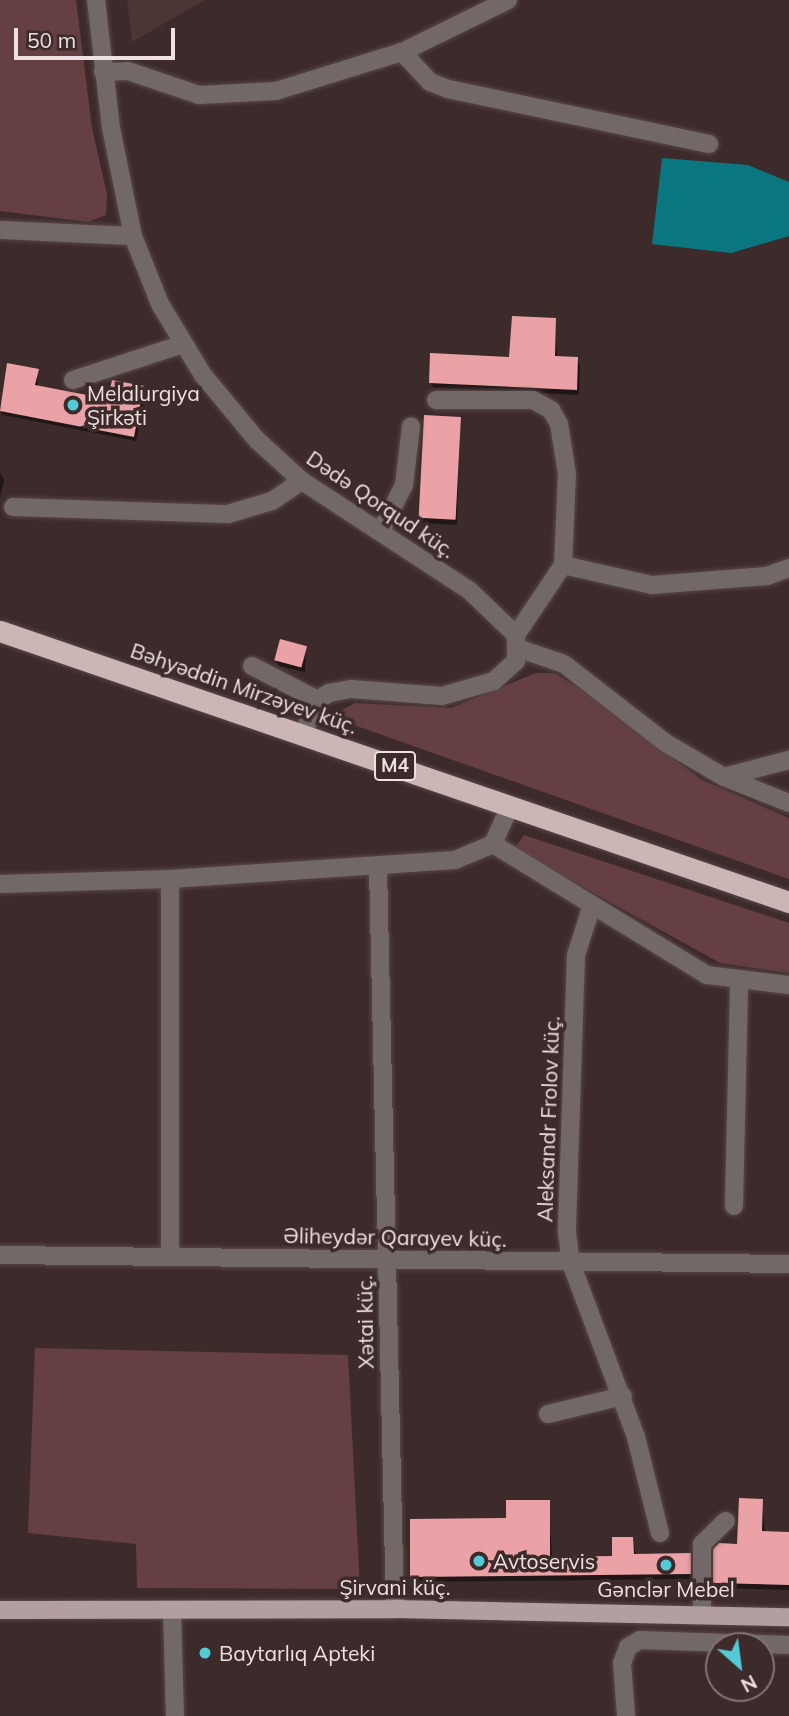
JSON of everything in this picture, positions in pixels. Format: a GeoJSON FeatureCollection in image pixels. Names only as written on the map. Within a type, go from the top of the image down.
{"type":"FeatureCollection","features":[{"type":"Feature","properties":{"kind":"highway","name":"Bəhyəddin Mirzəyev küç."},"geometry":{"type":"LineString","coordinates":[[0,631],[789,902]]}},
{"type":"Feature","properties":{"kind":"main road","name":"Şirvani küç."},"geometry":{"type":"LineString","coordinates":[[0,1611],[396,1609],[702,1613],[789,1617]]}},
{"type":"Feature","properties":{"kind":"street","name":"Dədə Qorqud küç."},"geometry":{"type":"LineString","coordinates":[[96,0],[103,72],[132,236],[160,304],[183,344],[257,440],[302,481],[470,592],[518,642]]}},
{"type":"Feature","properties":{"kind":"street"},"geometry":{"type":"LineString","coordinates":[[103,72],[128,71],[200,95],[231,96],[276,91],[402,52],[508,0]]}},
{"type":"Feature","properties":{"kind":"street"},"geometry":{"type":"LineString","coordinates":[[402,52],[430,82],[448,89],[709,144]]}},
{"type":"Feature","properties":{"kind":"street"},"geometry":{"type":"LineString","coordinates":[[0,230],[132,236]]}},
{"type":"Feature","properties":{"kind":"street"},"geometry":{"type":"LineString","coordinates":[[73,380],[183,344]]}},
{"type":"Feature","properties":{"kind":"street"},"geometry":{"type":"LineString","coordinates":[[303,734],[317,701],[351,689],[412,696],[470,691],[506,673],[518,642],[563,565],[567,474],[562,435],[551,410],[533,400],[436,400]]}},
{"type":"Feature","properties":{"kind":"street"},"geometry":{"type":"LineString","coordinates":[[380,532],[404,485],[411,426]]}},
{"type":"Feature","properties":{"kind":"street"},"geometry":{"type":"LineString","coordinates":[[13,507],[229,514],[272,501],[302,481]]}},
{"type":"Feature","properties":{"kind":"street"},"geometry":{"type":"LineString","coordinates":[[563,565],[652,585],[720,582],[789,568]]}},
{"type":"Feature","properties":{"kind":"street"},"geometry":{"type":"LineString","coordinates":[[518,642],[588,678],[666,743],[724,777],[789,803]]}},
{"type":"Feature","properties":{"kind":"street"},"geometry":{"type":"LineString","coordinates":[[253,666],[317,701]]}},
{"type":"Feature","properties":{"kind":"street"},"geometry":{"type":"LineString","coordinates":[[724,777],[789,760]]}},
{"type":"Feature","properties":{"kind":"street"},"geometry":{"type":"LineString","coordinates":[[0,884],[170,879],[455,860],[494,844],[510,806]]}},
{"type":"Feature","properties":{"kind":"street"},"geometry":{"type":"LineString","coordinates":[[494,844],[707,975],[789,985]]}},
{"type":"Feature","properties":{"kind":"street","name":"Xətai küç."},"geometry":{"type":"LineString","coordinates":[[378,867],[396,1609]]}},
{"type":"Feature","properties":{"kind":"street"},"geometry":{"type":"LineString","coordinates":[[170,879],[170,1255]]}},
{"type":"Feature","properties":{"kind":"street","name":"Aleksandr Frolov küç."},"geometry":{"type":"LineString","coordinates":[[592,905],[576,956],[565,1199],[572,1263],[624,1396],[660,1534]]}},
{"type":"Feature","properties":{"kind":"street"},"geometry":{"type":"LineString","coordinates":[[734,1206],[739,979]]}},
{"type":"Feature","properties":{"kind":"street","name":"Əliheydər Qarayev küç."},"geometry":{"type":"LineString","coordinates":[[0,1255],[789,1264]]}},
{"type":"Feature","properties":{"kind":"street"},"geometry":{"type":"LineString","coordinates":[[548,1414],[624,1396]]}},
{"type":"Feature","properties":{"kind":"street"},"geometry":{"type":"LineString","coordinates":[[702,1613],[702,1544],[726,1521]]}},
{"type":"Feature","properties":{"kind":"street"},"geometry":{"type":"LineString","coordinates":[[173,1610],[175,1716]]}},
{"type":"Feature","properties":{"kind":"street"},"geometry":{"type":"LineString","coordinates":[[626,1716],[622,1663],[628,1647],[640,1640],[789,1645]]}},
{"type":"Feature","properties":{"kind":"shaded area"},"geometry":{"type":"Polygon","coordinates":[[[0,0],[76,0],[92,128],[107,194],[106,215],[88,222],[0,211],[0,0]]]}},
{"type":"Feature","properties":{"kind":"shaded area"},"geometry":{"type":"Polygon","coordinates":[[[127,0],[205,0],[132,42],[127,0]]]}},
{"type":"Feature","properties":{"kind":"shaded area"},"geometry":{"type":"Polygon","coordinates":[[[536,673],[554,673],[582,690],[702,780],[789,818],[789,879],[337,719],[342,710],[355,703],[451,708],[536,673]]]}},
{"type":"Feature","properties":{"kind":"shaded area"},"geometry":{"type":"Polygon","coordinates":[[[524,835],[789,923],[789,973],[720,963],[514,849],[524,835]]]}},
{"type":"Feature","properties":{"kind":"shaded area"},"geometry":{"type":"Polygon","coordinates":[[[35,1348],[348,1355],[360,1589],[137,1588],[136,1544],[28,1533],[35,1348]]]}},
{"type":"Feature","properties":{"kind":"water"},"geometry":{"type":"Polygon","coordinates":[[[662,158],[748,165],[789,182],[789,236],[731,253],[652,244],[662,158]]]}},
{"type":"Feature","properties":{"kind":"building"},"geometry":{"type":"Polygon","coordinates":[[[512,316],[556,318],[555,356],[578,357],[577,390],[429,383],[430,353],[509,357],[512,316]]]}},
{"type":"Feature","properties":{"kind":"building"},"geometry":{"type":"Polygon","coordinates":[[[7,363],[39,369],[35,385],[108,399],[112,380],[144,386],[134,437],[0,411],[7,363]]]}},
{"type":"Feature","properties":{"kind":"building"},"geometry":{"type":"Polygon","coordinates":[[[424,415],[461,417],[456,520],[419,518],[424,415]]]}},
{"type":"Feature","properties":{"kind":"building"},"geometry":{"type":"Polygon","coordinates":[[[280,639],[307,646],[301,667],[274,660],[280,639]]]}},
{"type":"Feature","properties":{"kind":"building"},"geometry":{"type":"Polygon","coordinates":[[[739,1498],[763,1499],[762,1531],[789,1532],[789,1585],[713,1583],[713,1549],[719,1543],[737,1544],[739,1498]]]}},
{"type":"Feature","properties":{"kind":"building"},"geometry":{"type":"Polygon","coordinates":[[[506,1500],[550,1500],[550,1557],[612,1556],[612,1537],[633,1537],[634,1554],[691,1553],[691,1574],[410,1577],[410,1519],[506,1518],[506,1500]]]}},
{"type":"Feature","properties":{"kind":"place","name":"Melalurgiya Şirkəti"},"geometry":{"type":"Point","coordinates":[73,405]}},
{"type":"Feature","properties":{"kind":"place","name":"Avtoservis"},"geometry":{"type":"Point","coordinates":[479,1561]}},
{"type":"Feature","properties":{"kind":"place","name":"Gənclər Mebel"},"geometry":{"type":"Point","coordinates":[666,1565]}},
{"type":"Feature","properties":{"kind":"place","name":"Baytarlıq Apteki"},"geometry":{"type":"Point","coordinates":[205,1653]}}]}
